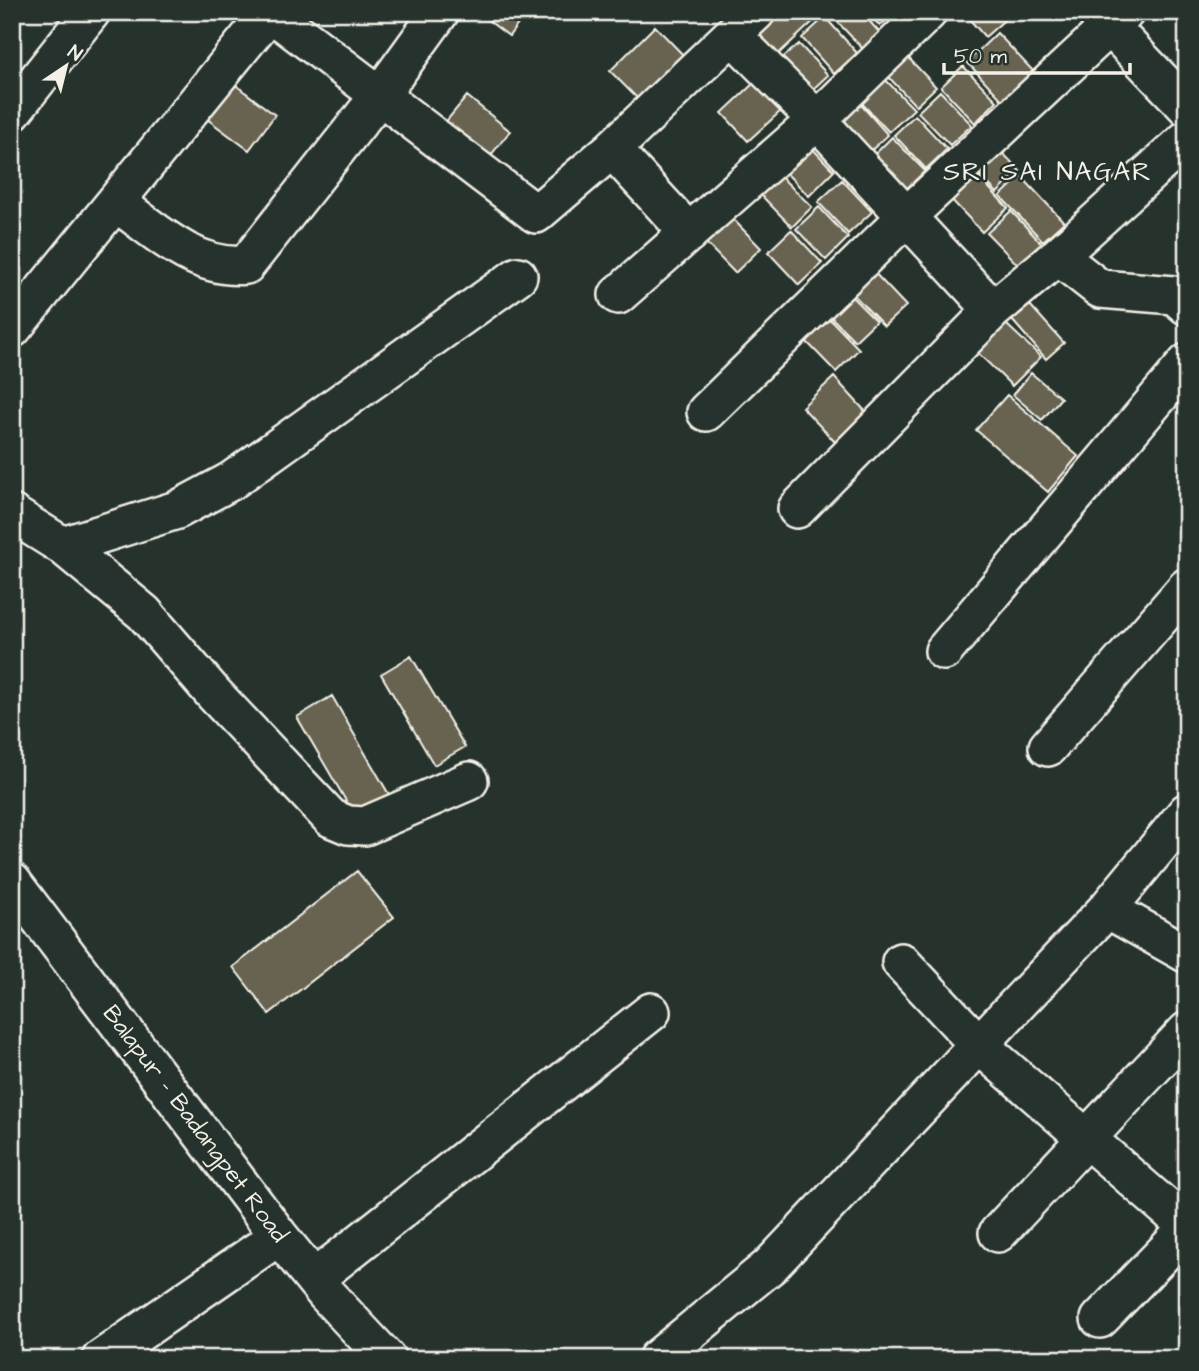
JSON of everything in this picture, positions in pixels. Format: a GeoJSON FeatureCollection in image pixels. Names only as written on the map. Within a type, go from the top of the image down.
{"type":"FeatureCollection","features":[{"type":"Feature","properties":{"kind":"street"},"geometry":{"type":"LineString","coordinates":[[12,112],[91,12]]}},
{"type":"Feature","properties":{"kind":"street"},"geometry":{"type":"LineString","coordinates":[[12,329],[270,12],[536,214],[612,149],[744,24],[817,120],[993,310]]}},
{"type":"Feature","properties":{"kind":"street"},"geometry":{"type":"LineString","coordinates":[[116,202],[183,252],[230,266],[246,265],[380,95],[440,12]]}},
{"type":"Feature","properties":{"kind":"street"},"geometry":{"type":"LineString","coordinates":[[618,295],[817,120],[928,12]]}},
{"type":"Feature","properties":{"kind":"street"},"geometry":{"type":"LineString","coordinates":[[706,412],[1110,17],[1187,107]]}},
{"type":"Feature","properties":{"kind":"street"},"geometry":{"type":"LineString","coordinates":[[797,509],[993,310],[1058,256],[1187,139]]}},
{"type":"Feature","properties":{"kind":"street"},"geometry":{"type":"LineString","coordinates":[[612,149],[689,233]]}},
{"type":"Feature","properties":{"kind":"street"},"geometry":{"type":"LineString","coordinates":[[1058,256],[1100,289],[1174,295],[1187,306]]}},
{"type":"Feature","properties":{"kind":"street"},"geometry":{"type":"LineString","coordinates":[[63,546],[177,510],[230,481],[518,276]]}},
{"type":"Feature","properties":{"kind":"street"},"geometry":{"type":"LineString","coordinates":[[944,651],[1187,363]]}},
{"type":"Feature","properties":{"kind":"street"},"geometry":{"type":"LineString","coordinates":[[12,514],[63,546],[144,613],[214,694],[331,818],[348,825],[366,826],[469,781]]}},
{"type":"Feature","properties":{"kind":"street"},"geometry":{"type":"LineString","coordinates":[[1048,747],[1187,587]]}},
{"type":"Feature","properties":{"kind":"street"},"geometry":{"type":"LineString","coordinates":[[657,1359],[770,1266],[1107,909],[1187,812]]}},
{"type":"Feature","properties":{"kind":"street","name":"Balapur - Badangpet Road"},"geometry":{"type":"LineString","coordinates":[[12,882],[279,1236],[376,1356]]}},
{"type":"Feature","properties":{"kind":"street"},"geometry":{"type":"LineString","coordinates":[[1107,909],[1187,954]]}},
{"type":"Feature","properties":{"kind":"street"},"geometry":{"type":"LineString","coordinates":[[901,962],[978,1044],[1187,1228],[1100,1319]]}},
{"type":"Feature","properties":{"kind":"street"},"geometry":{"type":"LineString","coordinates":[[314,1279],[651,1012]]}},
{"type":"Feature","properties":{"kind":"street"},"geometry":{"type":"LineString","coordinates":[[998,1233],[1187,1031]]}},
{"type":"Feature","properties":{"kind":"street"},"geometry":{"type":"LineString","coordinates":[[101,1359],[279,1236]]}},
{"type":"Feature","properties":{"kind":"building"},"geometry":{"type":"Polygon","coordinates":[[[477,12],[527,12],[509,36],[477,12]]]}},
{"type":"Feature","properties":{"kind":"building"},"geometry":{"type":"Polygon","coordinates":[[[767,12],[818,12],[820,15],[774,58],[748,29],[767,12]]]}},
{"type":"Feature","properties":{"kind":"building"},"geometry":{"type":"Polygon","coordinates":[[[861,12],[880,33],[863,49],[829,13],[861,12]]]}},
{"type":"Feature","properties":{"kind":"building"},"geometry":{"type":"Polygon","coordinates":[[[867,12],[895,12],[880,26],[867,12]]]}},
{"type":"Feature","properties":{"kind":"building"},"geometry":{"type":"Polygon","coordinates":[[[963,12],[1008,12],[1010,15],[985,37],[963,12]]]}},
{"type":"Feature","properties":{"kind":"building"},"geometry":{"type":"Polygon","coordinates":[[[825,17],[857,53],[834,74],[802,38],[825,17]]]}},
{"type":"Feature","properties":{"kind":"building"},"geometry":{"type":"Polygon","coordinates":[[[655,26],[686,58],[641,102],[610,71],[655,26]]]}},
{"type":"Feature","properties":{"kind":"building"},"geometry":{"type":"Polygon","coordinates":[[[997,33],[1035,73],[1004,102],[967,62],[997,33]]]}},
{"type":"Feature","properties":{"kind":"building"},"geometry":{"type":"Polygon","coordinates":[[[799,44],[828,75],[810,92],[780,60],[799,44]]]}},
{"type":"Feature","properties":{"kind":"building"},"geometry":{"type":"Polygon","coordinates":[[[902,51],[936,87],[916,106],[882,70],[902,51]]]}},
{"type":"Feature","properties":{"kind":"building"},"geometry":{"type":"Polygon","coordinates":[[[963,66],[997,101],[975,123],[941,87],[963,66]]]}},
{"type":"Feature","properties":{"kind":"building"},"geometry":{"type":"Polygon","coordinates":[[[879,73],[914,109],[889,132],[855,96],[879,73]]]}},
{"type":"Feature","properties":{"kind":"building"},"geometry":{"type":"Polygon","coordinates":[[[229,80],[275,115],[249,150],[203,116],[229,80]]]}},
{"type":"Feature","properties":{"kind":"building"},"geometry":{"type":"Polygon","coordinates":[[[756,81],[782,110],[748,141],[722,113],[756,81]]]}},
{"type":"Feature","properties":{"kind":"building"},"geometry":{"type":"Polygon","coordinates":[[[940,91],[972,125],[950,145],[918,112],[940,91]]]}},
{"type":"Feature","properties":{"kind":"building"},"geometry":{"type":"Polygon","coordinates":[[[467,96],[510,131],[487,160],[443,125],[467,96]]]}},
{"type":"Feature","properties":{"kind":"building"},"geometry":{"type":"Polygon","coordinates":[[[855,98],[888,135],[865,156],[832,120],[855,98]]]}},
{"type":"Feature","properties":{"kind":"building"},"geometry":{"type":"Polygon","coordinates":[[[915,115],[947,149],[926,169],[894,135],[915,115]]]}},
{"type":"Feature","properties":{"kind":"building"},"geometry":{"type":"Polygon","coordinates":[[[892,137],[925,171],[902,193],[870,159],[892,137]]]}},
{"type":"Feature","properties":{"kind":"building"},"geometry":{"type":"Polygon","coordinates":[[[806,142],[834,171],[809,196],[780,167],[806,142]]]}},
{"type":"Feature","properties":{"kind":"building"},"geometry":{"type":"Polygon","coordinates":[[[998,148],[1020,171],[997,193],[975,170],[998,148]]]}},
{"type":"Feature","properties":{"kind":"building"},"geometry":{"type":"Polygon","coordinates":[[[776,172],[812,207],[792,227],[757,191],[776,172]]]}},
{"type":"Feature","properties":{"kind":"building"},"geometry":{"type":"Polygon","coordinates":[[[974,172],[1008,208],[982,232],[948,196],[974,172]]]}},
{"type":"Feature","properties":{"kind":"building"},"geometry":{"type":"Polygon","coordinates":[[[1021,176],[1064,222],[1043,241],[1000,196],[1021,176]]]}},
{"type":"Feature","properties":{"kind":"building"},"geometry":{"type":"Polygon","coordinates":[[[842,180],[872,212],[848,234],[818,202],[842,180]]]}},
{"type":"Feature","properties":{"kind":"building"},"geometry":{"type":"Polygon","coordinates":[[[819,207],[848,238],[826,260],[796,229],[819,207]]]}},
{"type":"Feature","properties":{"kind":"building"},"geometry":{"type":"Polygon","coordinates":[[[1011,211],[1043,245],[1020,267],[987,233],[1011,211]]]}},
{"type":"Feature","properties":{"kind":"building"},"geometry":{"type":"Polygon","coordinates":[[[728,214],[761,248],[735,273],[702,239],[728,214]]]}},
{"type":"Feature","properties":{"kind":"building"},"geometry":{"type":"Polygon","coordinates":[[[791,230],[822,263],[799,285],[768,252],[791,230]]]}},
{"type":"Feature","properties":{"kind":"building"},"geometry":{"type":"Polygon","coordinates":[[[870,268],[906,306],[884,326],[848,289],[870,268]]]}},
{"type":"Feature","properties":{"kind":"building"},"geometry":{"type":"Polygon","coordinates":[[[849,294],[876,321],[855,341],[829,315],[849,294]]]}},
{"type":"Feature","properties":{"kind":"building"},"geometry":{"type":"Polygon","coordinates":[[[1030,305],[1064,343],[1046,359],[1012,320],[1030,305]]]}},
{"type":"Feature","properties":{"kind":"building"},"geometry":{"type":"Polygon","coordinates":[[[824,313],[859,349],[836,372],[801,336],[824,313]]]}},
{"type":"Feature","properties":{"kind":"building"},"geometry":{"type":"Polygon","coordinates":[[[1006,324],[1041,357],[1012,386],[978,353],[1006,324]]]}},
{"type":"Feature","properties":{"kind":"building"},"geometry":{"type":"Polygon","coordinates":[[[1031,373],[1061,398],[1042,420],[1013,395],[1031,373]]]}},
{"type":"Feature","properties":{"kind":"building"},"geometry":{"type":"Polygon","coordinates":[[[834,377],[866,412],[835,442],[802,407],[834,377]]]}},
{"type":"Feature","properties":{"kind":"building"},"geometry":{"type":"Polygon","coordinates":[[[1007,395],[1078,456],[1048,492],[976,430],[1007,395]]]}},
{"type":"Feature","properties":{"kind":"building"},"geometry":{"type":"Polygon","coordinates":[[[411,656],[465,747],[434,765],[381,674],[411,656]]]}},
{"type":"Feature","properties":{"kind":"building"},"geometry":{"type":"Polygon","coordinates":[[[332,696],[391,798],[356,818],[297,717],[332,696]]]}},
{"type":"Feature","properties":{"kind":"building"},"geometry":{"type":"Polygon","coordinates":[[[357,871],[394,917],[269,1014],[233,967],[357,871]]]}},
{"type":"Feature","properties":{"kind":"district","name":"SRI SAI NAGAR"},"geometry":{"type":"Point","coordinates":[1048,172]}}]}
